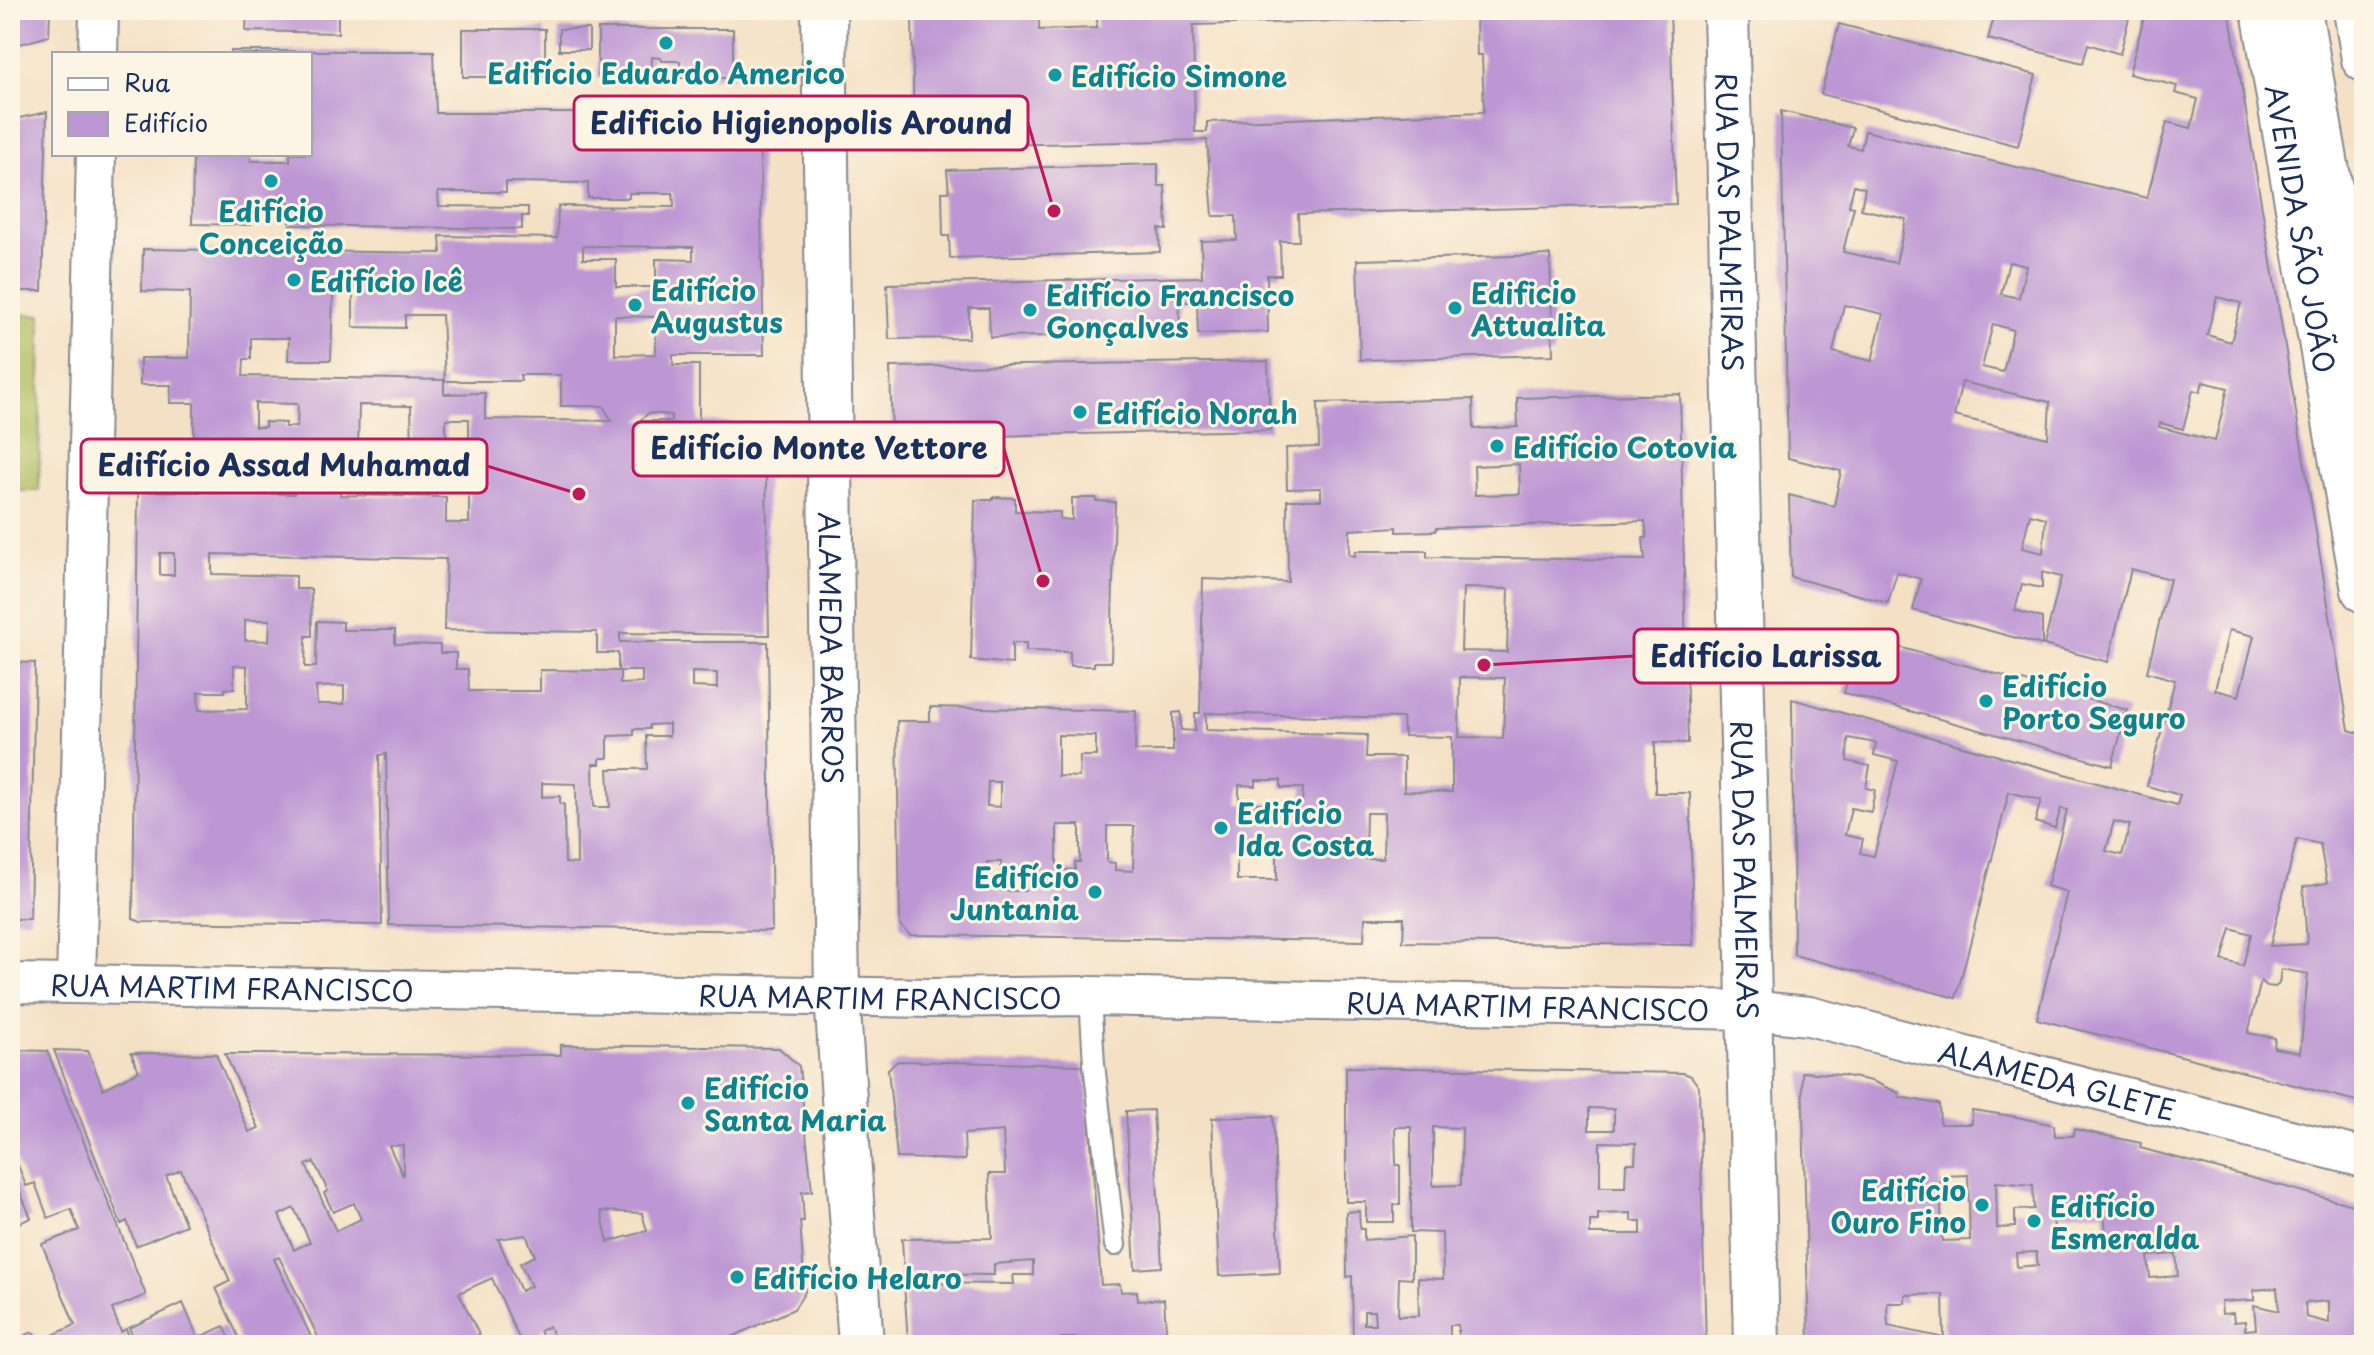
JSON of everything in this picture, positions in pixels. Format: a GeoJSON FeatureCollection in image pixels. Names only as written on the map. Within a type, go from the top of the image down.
{"type":"FeatureCollection","features":[{"type":"Feature","properties":{"kind":"main road","name":"ALAMEDA BARROS"},"geometry":{"type":"LineString","coordinates":[[824,10],[837,996],[854,1342]]}},
{"type":"Feature","properties":{"kind":"main road","name":"RUA DAS PALMEIRAS"},"geometry":{"type":"LineString","coordinates":[[1726,10],[1757,1345]]}},
{"type":"Feature","properties":{"kind":"main road","name":"AVENIDA SÃO JOÃO"},"geometry":{"type":"LineString","coordinates":[[2264,10],[2364,590]]}},
{"type":"Feature","properties":{"kind":"main road"},"geometry":{"type":"LineString","coordinates":[[2299,10],[2364,384]]}},
{"type":"Feature","properties":{"kind":"main road"},"geometry":{"type":"LineString","coordinates":[[2356,10],[2364,59]]}},
{"type":"Feature","properties":{"kind":"street"},"geometry":{"type":"LineString","coordinates":[[98,52],[99,10]]}},
{"type":"Feature","properties":{"kind":"street"},"geometry":{"type":"LineString","coordinates":[[76,984],[96,156]]}},
{"type":"Feature","properties":{"kind":"street","name":"RUA MARTIM FRANCISCO"},"geometry":{"type":"LineString","coordinates":[[10,983],[837,996],[1090,996],[1749,1010]]}},
{"type":"Feature","properties":{"kind":"street","name":"ALAMEDA GLETE"},"geometry":{"type":"LineString","coordinates":[[1749,1010],[1809,1016],[2364,1158]]}},
{"type":"Feature","properties":{"kind":"lane"},"geometry":{"type":"LineString","coordinates":[[1090,996],[1094,1064],[1115,1245]]}},
{"type":"Feature","properties":{"kind":"green space"},"geometry":{"type":"Polygon","coordinates":[[[10,314],[41,315],[39,491],[10,491],[10,314]]]}},
{"type":"Feature","properties":{"kind":"building"},"geometry":{"type":"Polygon","coordinates":[[[20,10],[50,10],[49,36],[10,47],[10,19],[20,15],[20,10]]]}},
{"type":"Feature","properties":{"kind":"building"},"geometry":{"type":"Polygon","coordinates":[[[247,10],[338,10],[338,33],[246,31],[247,10]]]}},
{"type":"Feature","properties":{"kind":"building"},"geometry":{"type":"Polygon","coordinates":[[[912,10],[1039,10],[1039,30],[1097,28],[1097,10],[1471,10],[1471,18],[1193,25],[1195,132],[1207,132],[1207,122],[1484,112],[1482,55],[1477,55],[1476,17],[1515,17],[1515,10],[1670,10],[1676,204],[1298,214],[1299,241],[1280,241],[1281,275],[1267,275],[1268,332],[1198,334],[1197,302],[1179,302],[1180,334],[990,337],[989,308],[969,308],[969,338],[889,339],[887,284],[1202,277],[1201,241],[1237,240],[1236,216],[1213,216],[1207,140],[914,147],[912,10]]]}},
{"type":"Feature","properties":{"kind":"building"},"geometry":{"type":"Polygon","coordinates":[[[1996,10],[2131,10],[2120,54],[2088,44],[2083,63],[1988,39],[1996,10]]]}},
{"type":"Feature","properties":{"kind":"building"},"geometry":{"type":"Polygon","coordinates":[[[2146,10],[2229,10],[2349,730],[2359,733],[2360,757],[2356,757],[2359,775],[2363,775],[2364,783],[2364,1103],[2037,1019],[2067,892],[2047,886],[2067,810],[2061,808],[2055,828],[2035,822],[2041,800],[2009,792],[1956,998],[1794,955],[1792,699],[2177,805],[2180,795],[2147,786],[2175,680],[2147,672],[2170,579],[2131,569],[2108,662],[2044,645],[2061,577],[2042,572],[2042,588],[2022,584],[2015,610],[2042,618],[2042,645],[1913,610],[1921,579],[1897,572],[1888,603],[1791,577],[1789,495],[1834,506],[1841,471],[1788,458],[1781,111],[1853,128],[1848,146],[1861,149],[1865,131],[2147,198],[2167,122],[2191,128],[2198,99],[2175,93],[2177,86],[2129,74],[2146,10]],[[1854,185],[1849,206],[1854,207],[1843,252],[1896,263],[1906,219],[1861,209],[1865,188],[1854,185]],[[2009,262],[2001,294],[2019,298],[2026,266],[2009,262]],[[2217,297],[2207,335],[2231,342],[2241,303],[2217,297]],[[1844,305],[1833,352],[1872,361],[1883,314],[1844,305]],[[1993,324],[1982,367],[2003,372],[2013,330],[1993,324]],[[1962,382],[1954,416],[2048,438],[2050,402],[1962,382]],[[2203,382],[2200,392],[2193,390],[2183,429],[2160,423],[2159,427],[2215,441],[2228,388],[2203,382]],[[2030,514],[2022,548],[2043,553],[2046,518],[2030,514]],[[2229,630],[2215,690],[2239,696],[2254,636],[2229,630]],[[1848,738],[1847,761],[1870,766],[1866,788],[1875,790],[1871,812],[1851,808],[1845,835],[1863,839],[1860,853],[1874,856],[1898,761],[1874,755],[1876,743],[1848,738]],[[2114,821],[2106,851],[2122,855],[2130,825],[2114,821]],[[2297,839],[2270,946],[2307,944],[2303,887],[2327,883],[2320,844],[2297,839]],[[2231,928],[2222,960],[2243,966],[2251,934],[2231,928]],[[2281,969],[2279,984],[2267,986],[2261,981],[2248,1033],[2275,1038],[2274,1048],[2300,1053],[2308,974],[2281,969]]]}},
{"type":"Feature","properties":{"kind":"building"},"geometry":{"type":"Polygon","coordinates":[[[1839,24],[2036,75],[2018,146],[1821,94],[1839,24]]]}},
{"type":"Feature","properties":{"kind":"building"},"geometry":{"type":"Polygon","coordinates":[[[463,29],[545,29],[545,77],[463,77],[463,29]]]}},
{"type":"Feature","properties":{"kind":"building"},"geometry":{"type":"Polygon","coordinates":[[[559,29],[589,29],[589,50],[559,50],[559,29]]]}},
{"type":"Feature","properties":{"kind":"building","name":"Edifício Eduardo Americo"},"geometry":{"type":"Polygon","coordinates":[[[598,29],[733,29],[733,78],[680,78],[680,61],[662,61],[661,58],[652,57],[651,78],[598,77],[598,29]]]}},
{"type":"Feature","properties":{"kind":"building"},"geometry":{"type":"Polygon","coordinates":[[[231,51],[434,51],[436,113],[759,113],[764,355],[673,355],[673,365],[699,365],[699,422],[765,422],[769,635],[620,633],[620,642],[768,642],[772,931],[389,925],[386,754],[379,755],[382,925],[141,922],[133,919],[138,491],[200,492],[201,446],[194,446],[194,403],[170,403],[171,385],[140,385],[140,358],[189,358],[190,292],[142,291],[143,249],[441,253],[440,236],[557,238],[558,206],[674,207],[673,193],[629,193],[629,198],[588,198],[588,183],[506,182],[506,192],[438,192],[439,206],[528,207],[528,216],[522,216],[522,229],[290,225],[290,202],[251,201],[251,225],[192,224],[193,156],[251,156],[251,161],[290,161],[290,156],[312,156],[312,52],[231,51]],[[583,246],[583,259],[616,259],[616,287],[656,287],[656,259],[693,260],[693,247],[583,246]],[[333,293],[331,360],[288,360],[289,338],[251,338],[251,359],[244,359],[243,376],[444,380],[444,394],[485,393],[485,419],[612,421],[603,406],[561,406],[561,375],[520,375],[521,381],[445,381],[442,315],[405,315],[405,328],[353,327],[353,293],[333,293]],[[615,316],[615,355],[656,354],[656,317],[615,316]],[[255,403],[255,427],[265,427],[265,422],[297,427],[298,404],[255,403]],[[359,405],[358,449],[341,449],[340,495],[446,497],[446,523],[469,523],[469,419],[446,419],[446,476],[380,474],[379,449],[412,450],[411,406],[359,405]],[[649,413],[639,421],[671,421],[671,415],[649,413]],[[249,474],[249,493],[294,494],[294,475],[249,474]],[[160,553],[160,575],[174,575],[174,553],[160,553]],[[212,554],[212,574],[296,576],[296,589],[311,589],[312,636],[306,636],[305,667],[316,667],[317,621],[343,622],[343,630],[395,630],[395,644],[440,645],[440,653],[456,653],[456,669],[468,669],[469,691],[540,691],[540,670],[618,671],[618,653],[597,653],[597,632],[444,630],[446,559],[212,554]],[[245,620],[245,640],[269,641],[270,620],[245,620]],[[234,665],[234,688],[225,689],[225,692],[198,692],[199,710],[247,709],[247,666],[234,665]],[[620,671],[620,684],[642,683],[642,671],[620,671]],[[692,672],[692,687],[717,688],[717,673],[692,672]],[[344,686],[316,687],[317,704],[344,704],[344,686]],[[669,724],[649,725],[649,729],[634,729],[634,735],[608,736],[608,758],[600,758],[600,764],[593,764],[594,807],[610,807],[608,769],[647,769],[646,736],[669,736],[669,724]],[[542,783],[542,797],[560,796],[560,804],[564,804],[565,863],[577,864],[576,784],[542,783]]]}},
{"type":"Feature","properties":{"kind":"building"},"geometry":{"type":"Polygon","coordinates":[[[47,112],[42,291],[10,291],[10,120],[47,112]]]}},
{"type":"Feature","properties":{"kind":"building"},"geometry":{"type":"Polygon","coordinates":[[[1158,164],[1158,186],[1165,186],[1167,230],[1159,229],[1160,252],[950,258],[949,236],[943,236],[942,192],[949,192],[947,170],[1158,164]]]}},
{"type":"Feature","properties":{"kind":"building","name":"Edificio Attualita"},"geometry":{"type":"Polygon","coordinates":[[[1550,255],[1553,355],[1360,360],[1357,260],[1550,255]]]}},
{"type":"Feature","properties":{"kind":"building","name":"Edifício Norah"},"geometry":{"type":"Polygon","coordinates":[[[1268,361],[1270,430],[892,438],[890,367],[1268,361]]]}},
{"type":"Feature","properties":{"kind":"building"},"geometry":{"type":"Polygon","coordinates":[[[1680,394],[1688,743],[1655,742],[1655,793],[1690,793],[1693,945],[1403,942],[1404,918],[1365,918],[1364,941],[910,935],[900,925],[897,721],[930,721],[930,707],[1136,711],[1135,751],[1173,751],[1173,713],[1181,712],[1181,730],[1195,731],[1195,713],[1200,713],[1203,579],[1288,582],[1287,500],[1321,500],[1321,488],[1287,489],[1286,448],[1319,447],[1318,403],[1473,399],[1474,429],[1518,427],[1517,398],[1680,394]],[[1519,464],[1474,466],[1475,495],[1520,494],[1519,464]],[[1645,521],[1397,532],[1397,527],[1350,530],[1349,555],[1355,556],[1356,551],[1427,551],[1427,557],[1645,560],[1643,538],[1647,538],[1645,521]],[[1463,588],[1461,651],[1507,652],[1509,589],[1463,588]],[[1460,677],[1459,737],[1503,738],[1505,678],[1460,677]],[[1206,713],[1206,730],[1367,735],[1366,757],[1404,757],[1404,791],[1452,792],[1452,737],[1404,736],[1403,718],[1206,713]],[[1058,735],[1058,776],[1079,777],[1080,756],[1096,756],[1096,736],[1058,735]],[[1256,780],[1256,786],[1239,785],[1239,803],[1302,804],[1303,788],[1281,788],[1281,780],[1256,780]],[[988,782],[987,806],[1000,807],[1000,782],[988,782]],[[1366,813],[1365,859],[1383,859],[1384,813],[1366,813]],[[1057,825],[1057,870],[1075,870],[1075,862],[1080,862],[1080,825],[1057,825]],[[1107,826],[1107,862],[1115,863],[1115,870],[1133,871],[1134,826],[1107,826]],[[1237,852],[1237,880],[1277,880],[1277,852],[1237,852]],[[987,862],[987,881],[1001,881],[1000,891],[1025,891],[1025,869],[1001,868],[1001,862],[987,862]]]}},
{"type":"Feature","properties":{"kind":"building"},"geometry":{"type":"Polygon","coordinates":[[[993,497],[1015,498],[1015,511],[1060,512],[1060,519],[1072,520],[1072,498],[1115,502],[1111,662],[1070,666],[1070,652],[1026,651],[1026,643],[1012,643],[1012,664],[971,660],[975,500],[993,500],[993,497]]]}},
{"type":"Feature","properties":{"kind":"building","name":"Edifício Porto Seguro"},"geometry":{"type":"Polygon","coordinates":[[[1859,636],[2127,710],[2112,766],[1844,693],[1859,636]]]}},
{"type":"Feature","properties":{"kind":"building"},"geometry":{"type":"Polygon","coordinates":[[[10,662],[35,663],[30,919],[10,919],[10,662]]]}},
{"type":"Feature","properties":{"kind":"building"},"geometry":{"type":"Polygon","coordinates":[[[561,1045],[779,1048],[799,1066],[812,1191],[802,1192],[804,1221],[800,1221],[805,1292],[794,1309],[714,1345],[557,1345],[549,1326],[540,1331],[546,1345],[522,1345],[492,1278],[459,1293],[484,1345],[322,1345],[279,1257],[274,1259],[315,1345],[242,1345],[216,1288],[230,1281],[181,1170],[166,1176],[186,1225],[136,1246],[127,1221],[121,1224],[54,1050],[88,1051],[103,1089],[139,1071],[131,1053],[216,1054],[249,1132],[259,1128],[225,1054],[561,1055],[561,1045]],[[403,1145],[389,1146],[403,1176],[403,1145]],[[314,1162],[306,1165],[336,1231],[361,1219],[354,1203],[333,1212],[324,1193],[328,1191],[314,1162]],[[294,1208],[279,1215],[294,1250],[310,1242],[294,1208]],[[601,1211],[608,1242],[647,1231],[642,1213],[601,1211]],[[526,1235],[498,1239],[521,1291],[531,1286],[520,1263],[535,1256],[526,1235]]]}},
{"type":"Feature","properties":{"kind":"building"},"geometry":{"type":"Polygon","coordinates":[[[10,1050],[47,1051],[146,1295],[112,1309],[121,1332],[126,1329],[133,1345],[16,1345],[14,1340],[33,1332],[38,1342],[75,1325],[42,1244],[79,1230],[71,1209],[48,1218],[35,1183],[26,1186],[10,1144],[10,1050]]]}},
{"type":"Feature","properties":{"kind":"building"},"geometry":{"type":"Polygon","coordinates":[[[898,1061],[1082,1065],[1087,1085],[1101,1285],[1120,1284],[1121,1292],[1137,1291],[1138,1301],[1164,1299],[1167,1345],[1084,1345],[1084,1338],[1061,1338],[1061,1344],[908,1342],[904,1283],[1014,1284],[1013,1275],[1033,1275],[1033,1261],[994,1264],[994,1275],[904,1274],[902,1239],[992,1238],[989,1174],[1005,1174],[1003,1131],[964,1134],[965,1160],[897,1158],[888,1069],[898,1061]]]}},
{"type":"Feature","properties":{"kind":"building"},"geometry":{"type":"Polygon","coordinates":[[[1346,1067],[1684,1073],[1691,1076],[1699,1087],[1706,1345],[1458,1345],[1458,1325],[1450,1325],[1450,1345],[1353,1345],[1352,1276],[1347,1277],[1346,1212],[1359,1211],[1364,1240],[1412,1236],[1412,1279],[1399,1278],[1398,1316],[1419,1316],[1418,1278],[1443,1279],[1442,1233],[1411,1232],[1411,1127],[1395,1127],[1396,1165],[1400,1165],[1400,1205],[1394,1205],[1394,1222],[1366,1222],[1366,1202],[1346,1202],[1346,1067]],[[1589,1108],[1589,1130],[1614,1130],[1614,1109],[1589,1108]],[[1433,1127],[1433,1186],[1461,1185],[1462,1128],[1433,1127]],[[1600,1142],[1600,1187],[1625,1187],[1626,1163],[1635,1163],[1636,1143],[1600,1142]],[[1631,1213],[1598,1214],[1598,1221],[1590,1221],[1590,1234],[1641,1234],[1641,1221],[1631,1221],[1631,1213]],[[1364,1311],[1364,1324],[1375,1324],[1374,1311],[1364,1311]]]}},
{"type":"Feature","properties":{"kind":"building"},"geometry":{"type":"Polygon","coordinates":[[[1802,1072],[1872,1081],[1899,1093],[1899,1097],[1939,1104],[1940,1124],[1972,1124],[1972,1110],[2012,1116],[2054,1125],[2055,1136],[2073,1136],[2074,1129],[2141,1143],[2140,1148],[2364,1208],[2364,1345],[1809,1345],[1802,1072]],[[1968,1175],[1940,1176],[1942,1241],[1970,1240],[1968,1175]],[[1996,1182],[1997,1228],[2015,1227],[2015,1210],[2034,1209],[2033,1185],[1996,1182]],[[2104,1212],[2053,1215],[2055,1245],[2107,1243],[2104,1212]],[[2036,1252],[2016,1253],[2017,1267],[2038,1265],[2036,1252]],[[2176,1254],[2148,1256],[2150,1278],[2178,1276],[2176,1254]],[[2277,1288],[2254,1290],[2254,1300],[2221,1302],[2222,1314],[2233,1313],[2234,1322],[2245,1321],[2245,1330],[2256,1329],[2254,1305],[2279,1311],[2277,1288]],[[1943,1294],[1905,1295],[1905,1303],[1887,1303],[1888,1326],[1944,1338],[1943,1294]],[[2329,1301],[2305,1303],[2306,1317],[2329,1323],[2329,1301]]]}},
{"type":"Feature","properties":{"kind":"building"},"geometry":{"type":"Polygon","coordinates":[[[1153,1110],[1162,1267],[1135,1269],[1126,1111],[1153,1110]]]}},
{"type":"Feature","properties":{"kind":"building"},"geometry":{"type":"Polygon","coordinates":[[[1273,1116],[1280,1273],[1219,1276],[1212,1118],[1273,1116]]]}},
{"type":"Feature","properties":{"kind":"building"},"geometry":{"type":"Polygon","coordinates":[[[10,1167],[31,1218],[10,1227],[10,1167]]]}},
{"type":"Feature","properties":{"kind":"building"},"geometry":{"type":"Polygon","coordinates":[[[183,1303],[198,1338],[224,1326],[233,1345],[137,1345],[129,1328],[183,1303]]]}},
{"type":"Feature","properties":{"kind":"place","name":"Edifício Eduardo Americo"},"geometry":{"type":"Point","coordinates":[666,43]}},
{"type":"Feature","properties":{"kind":"place","name":"Edifício Simone"},"geometry":{"type":"Point","coordinates":[1055,75]}},
{"type":"Feature","properties":{"kind":"place","name":"Edifício Conceição"},"geometry":{"type":"Point","coordinates":[271,181]}},
{"type":"Feature","properties":{"kind":"place","name":"Edificio Higienopolis Around"},"geometry":{"type":"Point","coordinates":[1054,211]}},
{"type":"Feature","properties":{"kind":"place","name":"Edifício Icê"},"geometry":{"type":"Point","coordinates":[294,280]}},
{"type":"Feature","properties":{"kind":"place","name":"Edifício Augustus"},"geometry":{"type":"Point","coordinates":[635,305]}},
{"type":"Feature","properties":{"kind":"place","name":"Edificio Attualita"},"geometry":{"type":"Point","coordinates":[1455,308]}},
{"type":"Feature","properties":{"kind":"place","name":"Edifício Francisco Gonçalves"},"geometry":{"type":"Point","coordinates":[1030,310]}},
{"type":"Feature","properties":{"kind":"place","name":"Edifício Norah"},"geometry":{"type":"Point","coordinates":[1080,412]}},
{"type":"Feature","properties":{"kind":"place","name":"Edifício Cotovia"},"geometry":{"type":"Point","coordinates":[1497,446]}},
{"type":"Feature","properties":{"kind":"place","name":"Edifício Assad Muhamad"},"geometry":{"type":"Point","coordinates":[579,494]}},
{"type":"Feature","properties":{"kind":"place","name":"Edifício Monte Vettore"},"geometry":{"type":"Point","coordinates":[1043,581]}},
{"type":"Feature","properties":{"kind":"place","name":"Edifício Larissa"},"geometry":{"type":"Point","coordinates":[1484,665]}},
{"type":"Feature","properties":{"kind":"place","name":"Edifício Porto Seguro"},"geometry":{"type":"Point","coordinates":[1986,701]}},
{"type":"Feature","properties":{"kind":"place","name":"Edifício Ida Costa"},"geometry":{"type":"Point","coordinates":[1221,828]}},
{"type":"Feature","properties":{"kind":"place","name":"Edifício Juntania"},"geometry":{"type":"Point","coordinates":[1095,892]}},
{"type":"Feature","properties":{"kind":"place","name":"Edifício Santa Maria"},"geometry":{"type":"Point","coordinates":[688,1103]}},
{"type":"Feature","properties":{"kind":"place","name":"Edifício Ouro Fino"},"geometry":{"type":"Point","coordinates":[1982,1205]}},
{"type":"Feature","properties":{"kind":"place","name":"Edifício Esmeralda"},"geometry":{"type":"Point","coordinates":[2034,1221]}},
{"type":"Feature","properties":{"kind":"place","name":"Edifício Helaro"},"geometry":{"type":"Point","coordinates":[737,1277]}}]}
